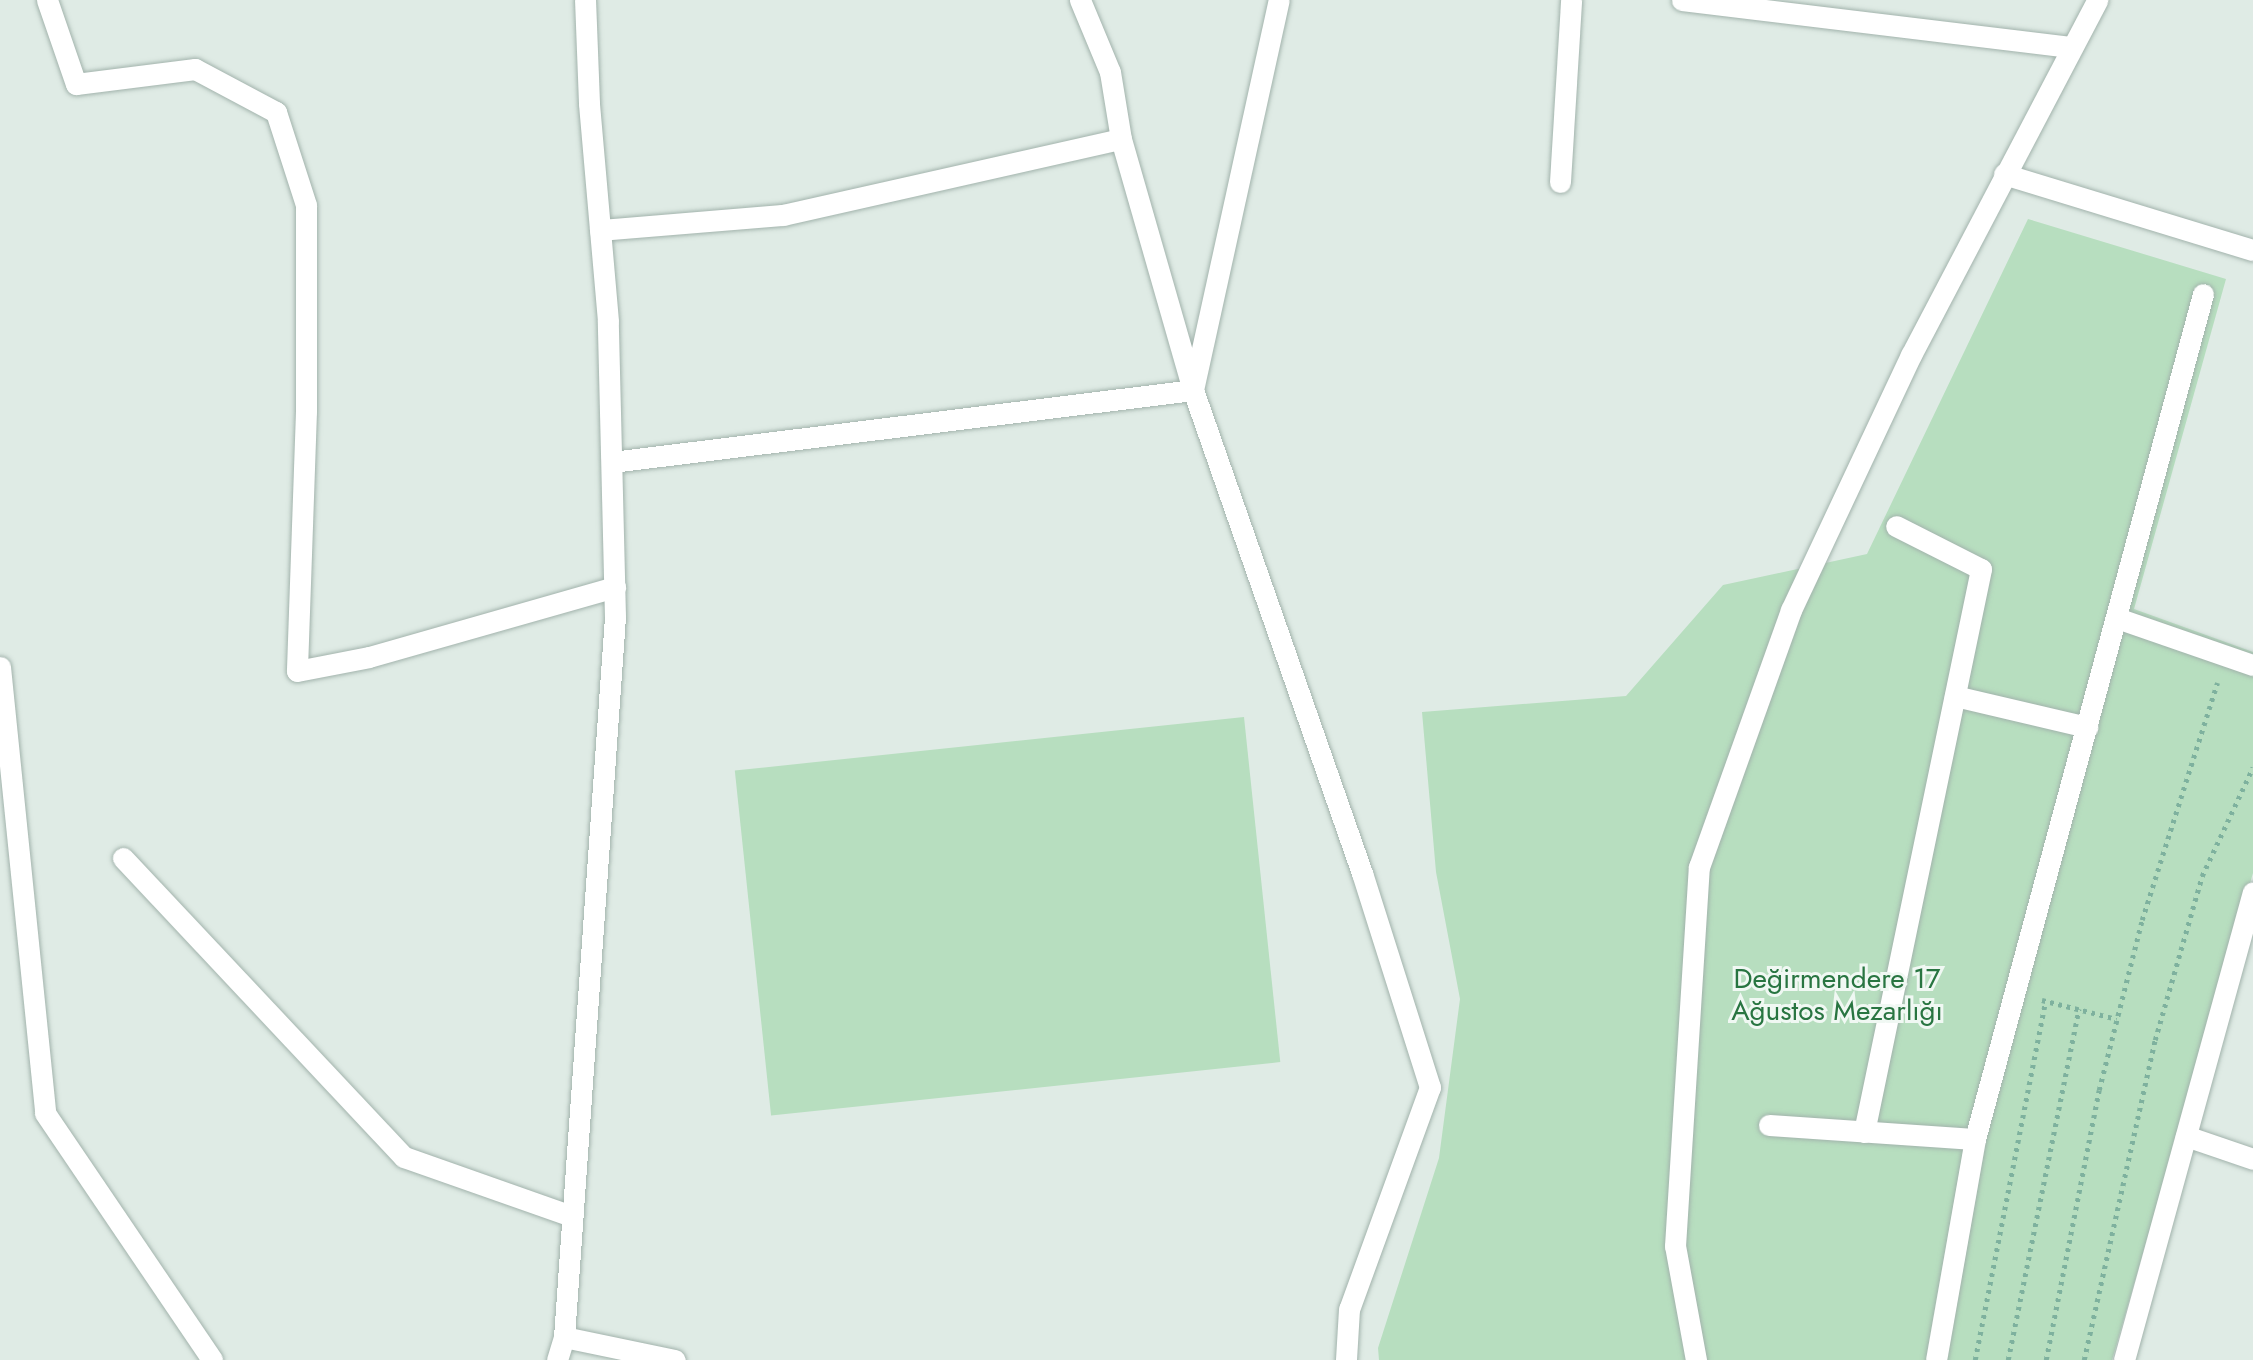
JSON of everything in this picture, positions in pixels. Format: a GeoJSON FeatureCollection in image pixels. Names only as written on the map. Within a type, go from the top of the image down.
{"type":"FeatureCollection","features":[{"type":"Feature","properties":{"kind":"street"},"geometry":{"type":"LineString","coordinates":[[47,0],[76,84],[195,69],[276,112],[306,205],[306,411],[297,671],[369,657],[615,587]]}},
{"type":"Feature","properties":{"kind":"street"},"geometry":{"type":"LineString","coordinates":[[557,1360],[564,1337],[615,587],[612,463],[585,0]]}},
{"type":"Feature","properties":{"kind":"street"},"geometry":{"type":"LineString","coordinates":[[1080,0],[1110,72],[1121,139],[1193,390],[1362,873],[1430,1087],[1349,1309],[1346,1360]]}},
{"type":"Feature","properties":{"kind":"street"},"geometry":{"type":"LineString","coordinates":[[1193,390],[1279,0]]}},
{"type":"Feature","properties":{"kind":"street"},"geometry":{"type":"LineString","coordinates":[[1560,181],[1571,0]]}},
{"type":"Feature","properties":{"kind":"street"},"geometry":{"type":"LineString","coordinates":[[1682,0],[2070,47]]}},
{"type":"Feature","properties":{"kind":"street"},"geometry":{"type":"LineString","coordinates":[[1696,1360],[1675,1245],[1699,867],[1791,610],[1911,355],[2070,47],[2097,0]]}},
{"type":"Feature","properties":{"kind":"street"},"geometry":{"type":"LineString","coordinates":[[600,230],[783,215],[1121,139]]}},
{"type":"Feature","properties":{"kind":"street"},"geometry":{"type":"LineString","coordinates":[[2004,174],[2253,250]]}},
{"type":"Feature","properties":{"kind":"street"},"geometry":{"type":"LineString","coordinates":[[1936,1360],[1975,1139],[2203,294]]}},
{"type":"Feature","properties":{"kind":"street"},"geometry":{"type":"LineString","coordinates":[[612,463],[1193,390]]}},
{"type":"Feature","properties":{"kind":"street"},"geometry":{"type":"LineString","coordinates":[[1864,1132],[1981,569],[1896,526]]}},
{"type":"Feature","properties":{"kind":"street"},"geometry":{"type":"LineString","coordinates":[[2117,618],[2253,665]]}},
{"type":"Feature","properties":{"kind":"street"},"geometry":{"type":"LineString","coordinates":[[0,667],[45,1113],[212,1360]]}},
{"type":"Feature","properties":{"kind":"street"},"geometry":{"type":"LineString","coordinates":[[1955,696],[2087,727]]}},
{"type":"Feature","properties":{"kind":"street"},"geometry":{"type":"LineString","coordinates":[[123,859],[404,1157],[572,1216]]}},
{"type":"Feature","properties":{"kind":"street"},"geometry":{"type":"LineString","coordinates":[[2124,1360],[2253,892]]}},
{"type":"Feature","properties":{"kind":"street"},"geometry":{"type":"LineString","coordinates":[[1769,1125],[1975,1139]]}},
{"type":"Feature","properties":{"kind":"street"},"geometry":{"type":"LineString","coordinates":[[2186,1136],[2253,1158]]}},
{"type":"Feature","properties":{"kind":"street"},"geometry":{"type":"LineString","coordinates":[[564,1337],[675,1360]]}},
{"type":"Feature","properties":{"kind":"path"},"geometry":{"type":"LineString","coordinates":[[2046,1360],[2098,1090],[2142,920],[2226,656]]}},
{"type":"Feature","properties":{"kind":"path"},"geometry":{"type":"LineString","coordinates":[[2084,1360],[2155,1040],[2202,876],[2253,767]]}},
{"type":"Feature","properties":{"kind":"path"},"geometry":{"type":"LineString","coordinates":[[2014,993],[2117,1020]]}},
{"type":"Feature","properties":{"kind":"path"},"geometry":{"type":"LineString","coordinates":[[1976,1360],[2045,1001]]}},
{"type":"Feature","properties":{"kind":"path"},"geometry":{"type":"LineString","coordinates":[[2008,1360],[2078,1009]]}},
{"type":"Feature","properties":{"kind":"green space","name":"Değirmendere 17 Ağustos Mezarlığı"},"geometry":{"type":"Polygon","coordinates":[[[2028,219],[2226,279],[2134,609],[2253,652],[2253,873],[2112,1360],[1379,1360],[1378,1348],[1439,1158],[1460,999],[1436,872],[1422,712],[1626,696],[1723,585],[1867,554],[2028,219]]]}},
{"type":"Feature","properties":{"kind":"green space"},"geometry":{"type":"Polygon","coordinates":[[[1244,717],[1280,1062],[771,1116],[735,771],[1244,717]]]}}]}
